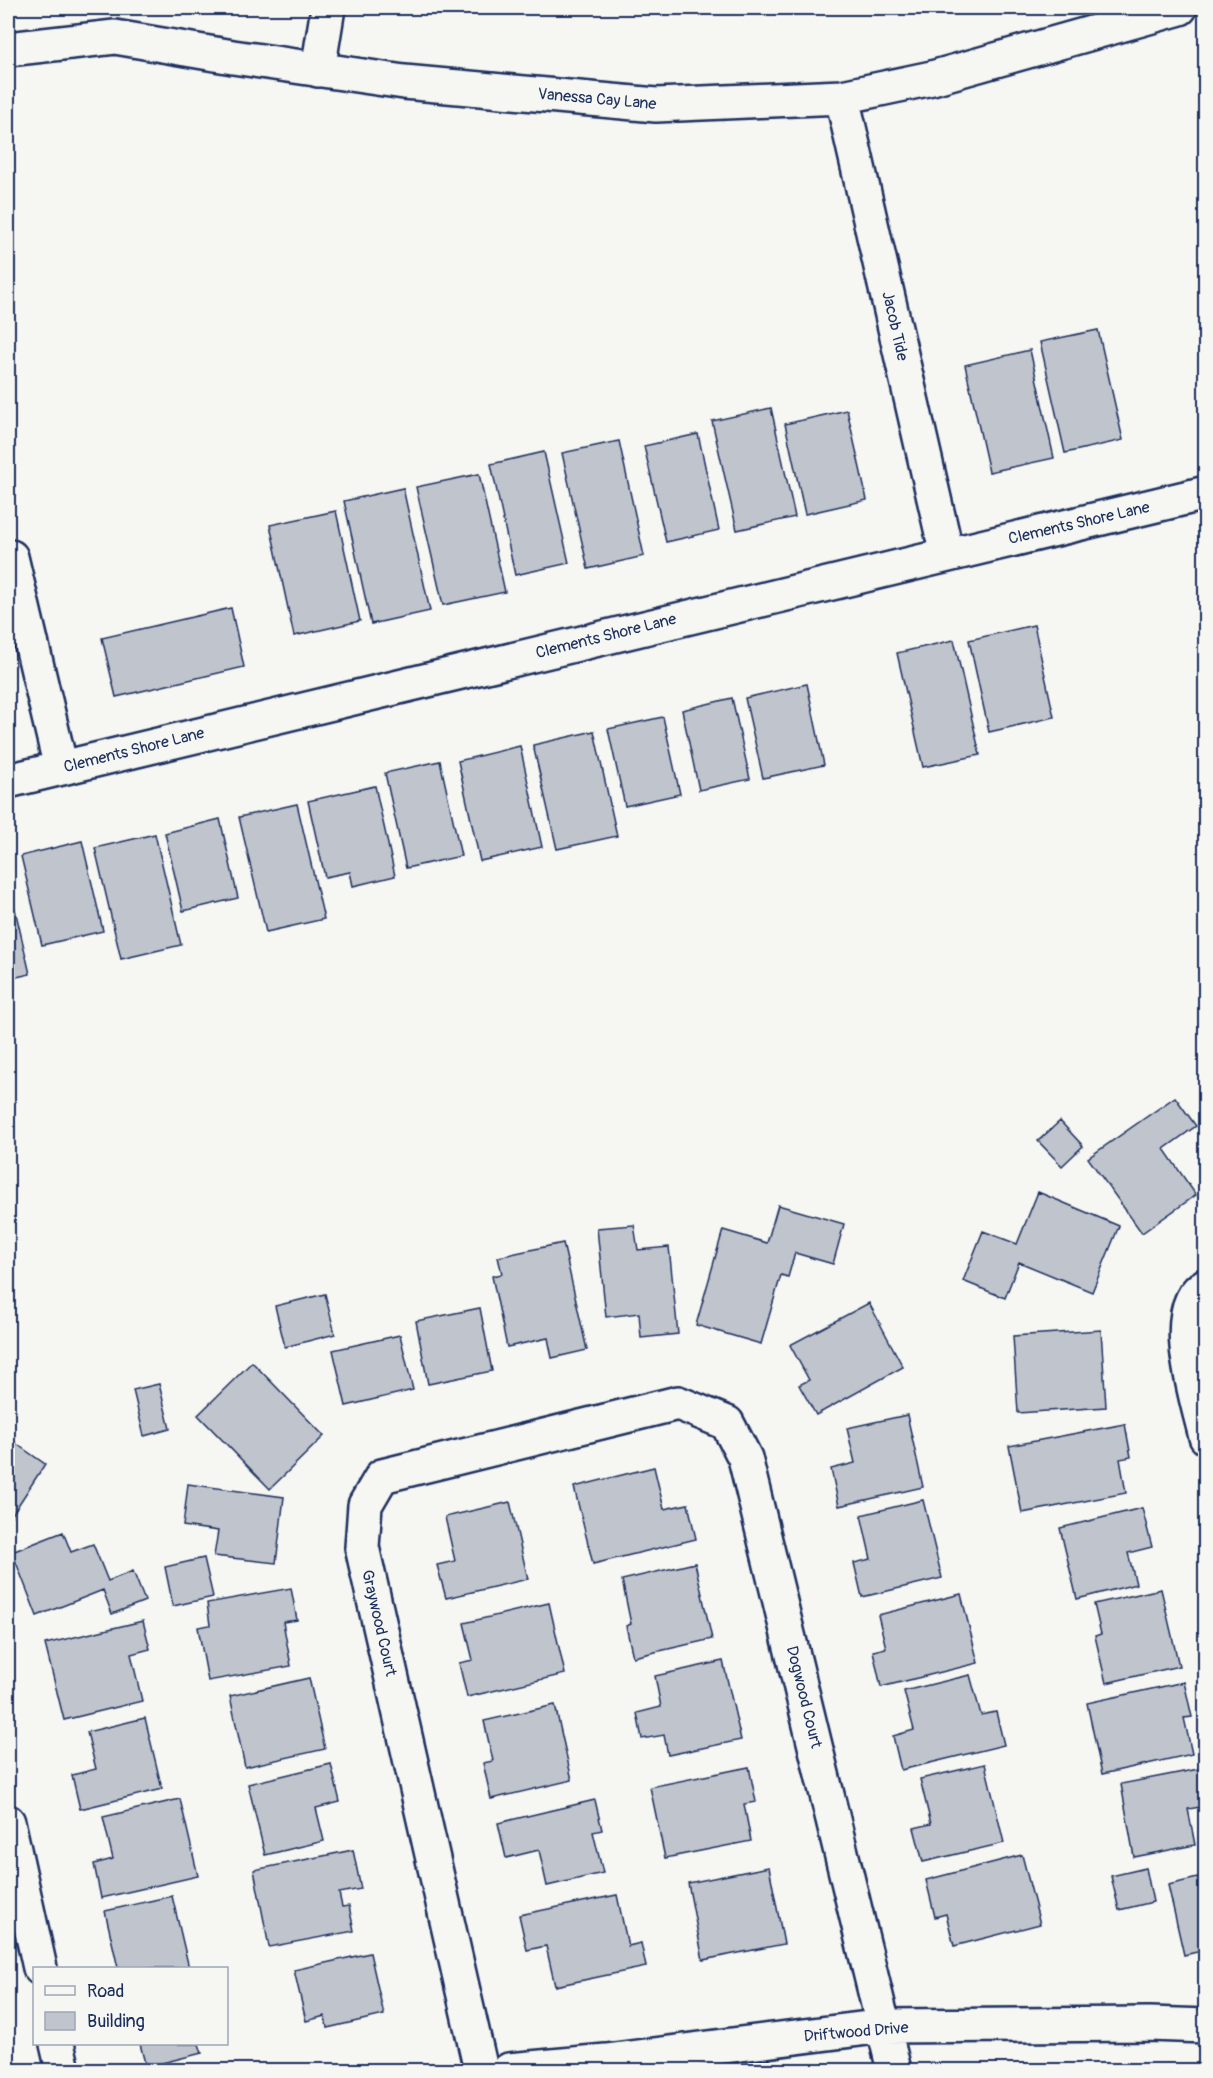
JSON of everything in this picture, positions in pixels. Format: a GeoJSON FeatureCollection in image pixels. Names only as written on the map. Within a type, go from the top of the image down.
{"type":"FeatureCollection","features":[{"type":"Feature","properties":{"kind":"street"},"geometry":{"type":"LineString","coordinates":[[318,70],[328,8]]}},
{"type":"Feature","properties":{"kind":"street","name":"Vanessa Cay Lane"},"geometry":{"type":"LineString","coordinates":[[8,49],[115,37],[404,82],[656,105],[842,97],[932,78],[1180,8]]}},
{"type":"Feature","properties":{"kind":"street","name":"Jacob Tide"},"geometry":{"type":"LineString","coordinates":[[842,97],[947,555]]}},
{"type":"Feature","properties":{"kind":"street","name":"Clements Shore Lane"},"geometry":{"type":"LineString","coordinates":[[8,781],[1206,493]]}},
{"type":"Feature","properties":{"kind":"street"},"geometry":{"type":"LineString","coordinates":[[11,557],[61,768]]}},
{"type":"Feature","properties":{"kind":"street"},"geometry":{"type":"LineString","coordinates":[[1206,1285],[1200,1288],[1190,1305],[1186,1326],[1187,1356],[1206,1437]]}},
{"type":"Feature","properties":{"kind":"street","name":"Dogwood Court"},"geometry":{"type":"LineString","coordinates":[[678,1402],[727,1423],[745,1458],[894,2070]]}},
{"type":"Feature","properties":{"kind":"street","name":"Graywood Court"},"geometry":{"type":"LineString","coordinates":[[481,2070],[362,1546],[365,1504],[382,1476],[678,1402]]}},
{"type":"Feature","properties":{"kind":"street"},"geometry":{"type":"LineString","coordinates":[[8,1822],[40,1967]]}},
{"type":"Feature","properties":{"kind":"street","name":"Driftwood Drive"},"geometry":{"type":"LineString","coordinates":[[509,2070],[618,2060],[884,2026],[1150,2024],[1206,2026]]}},
{"type":"Feature","properties":{"kind":"street"},"geometry":{"type":"LineString","coordinates":[[57,2045],[63,2070]]}},
{"type":"Feature","properties":{"kind":"building"},"geometry":{"type":"Polygon","coordinates":[[[1098,330],[1123,440],[1065,453],[1040,342],[1098,330]]]}},
{"type":"Feature","properties":{"kind":"building"},"geometry":{"type":"Polygon","coordinates":[[[1030,350],[1054,458],[989,472],[965,365],[1030,350]]]}},
{"type":"Feature","properties":{"kind":"building"},"geometry":{"type":"Polygon","coordinates":[[[771,408],[795,517],[737,530],[712,421],[771,408]]]}},
{"type":"Feature","properties":{"kind":"building"},"geometry":{"type":"Polygon","coordinates":[[[847,410],[867,500],[805,514],[785,424],[847,410]]]}},
{"type":"Feature","properties":{"kind":"building"},"geometry":{"type":"Polygon","coordinates":[[[698,434],[719,530],[666,542],[644,446],[698,434]]]}},
{"type":"Feature","properties":{"kind":"building"},"geometry":{"type":"Polygon","coordinates":[[[619,441],[644,556],[588,569],[562,453],[619,441]]]}},
{"type":"Feature","properties":{"kind":"building"},"geometry":{"type":"Polygon","coordinates":[[[544,452],[569,563],[515,575],[491,464],[544,452]]]}},
{"type":"Feature","properties":{"kind":"building"},"geometry":{"type":"Polygon","coordinates":[[[479,474],[505,592],[443,605],[416,487],[479,474]]]}},
{"type":"Feature","properties":{"kind":"building"},"geometry":{"type":"Polygon","coordinates":[[[403,488],[430,611],[371,624],[344,501],[403,488]]]}},
{"type":"Feature","properties":{"kind":"building"},"geometry":{"type":"Polygon","coordinates":[[[336,511],[360,621],[294,636],[270,525],[336,511]]]}},
{"type":"Feature","properties":{"kind":"building"},"geometry":{"type":"Polygon","coordinates":[[[231,608],[244,667],[116,697],[102,638],[231,608]]]}},
{"type":"Feature","properties":{"kind":"building"},"geometry":{"type":"Polygon","coordinates":[[[1034,625],[1054,717],[989,732],[969,640],[1034,625]]]}},
{"type":"Feature","properties":{"kind":"building"},"geometry":{"type":"Polygon","coordinates":[[[954,640],[980,755],[923,767],[897,653],[954,640]]]}},
{"type":"Feature","properties":{"kind":"building"},"geometry":{"type":"Polygon","coordinates":[[[807,684],[824,765],[763,778],[745,698],[807,684]]]}},
{"type":"Feature","properties":{"kind":"building"},"geometry":{"type":"Polygon","coordinates":[[[732,698],[750,779],[699,790],[682,710],[732,698]]]}},
{"type":"Feature","properties":{"kind":"building"},"geometry":{"type":"Polygon","coordinates":[[[663,717],[680,794],[625,806],[608,729],[663,717]]]}},
{"type":"Feature","properties":{"kind":"building"},"geometry":{"type":"Polygon","coordinates":[[[594,731],[617,836],[557,849],[533,745],[594,731]]]}},
{"type":"Feature","properties":{"kind":"building"},"geometry":{"type":"Polygon","coordinates":[[[520,746],[542,847],[480,861],[458,761],[520,746]]]}},
{"type":"Feature","properties":{"kind":"building"},"geometry":{"type":"Polygon","coordinates":[[[440,761],[461,856],[406,868],[385,773],[440,761]]]}},
{"type":"Feature","properties":{"kind":"building"},"geometry":{"type":"Polygon","coordinates":[[[375,786],[395,876],[353,886],[350,872],[325,877],[308,801],[375,786]]]}},
{"type":"Feature","properties":{"kind":"building"},"geometry":{"type":"Polygon","coordinates":[[[297,804],[324,919],[266,932],[239,817],[297,804]]]}},
{"type":"Feature","properties":{"kind":"building"},"geometry":{"type":"Polygon","coordinates":[[[220,819],[238,898],[183,911],[165,833],[220,819]]]}},
{"type":"Feature","properties":{"kind":"building"},"geometry":{"type":"Polygon","coordinates":[[[155,834],[181,945],[121,959],[95,848],[155,834]]]}},
{"type":"Feature","properties":{"kind":"building"},"geometry":{"type":"Polygon","coordinates":[[[82,841],[103,931],[42,945],[21,856],[82,841]]]}},
{"type":"Feature","properties":{"kind":"building"},"geometry":{"type":"Polygon","coordinates":[[[8,879],[30,974],[8,979],[8,879]]]}},
{"type":"Feature","properties":{"kind":"building"},"geometry":{"type":"Polygon","coordinates":[[[1175,1097],[1196,1126],[1164,1149],[1196,1195],[1142,1233],[1088,1158],[1175,1097]]]}},
{"type":"Feature","properties":{"kind":"building"},"geometry":{"type":"Polygon","coordinates":[[[1060,1121],[1083,1146],[1062,1166],[1038,1141],[1060,1121]]]}},
{"type":"Feature","properties":{"kind":"building"},"geometry":{"type":"Polygon","coordinates":[[[1038,1192],[1119,1226],[1092,1292],[1019,1262],[1005,1298],[963,1281],[983,1231],[1017,1244],[1038,1192]]]}},
{"type":"Feature","properties":{"kind":"building"},"geometry":{"type":"Polygon","coordinates":[[[778,1205],[844,1224],[833,1264],[795,1253],[788,1277],[781,1275],[761,1344],[696,1325],[723,1230],[767,1243],[778,1205]]]}},
{"type":"Feature","properties":{"kind":"building"},"geometry":{"type":"Polygon","coordinates":[[[634,1225],[638,1250],[669,1247],[678,1334],[641,1338],[639,1313],[606,1317],[597,1228],[634,1225]]]}},
{"type":"Feature","properties":{"kind":"building"},"geometry":{"type":"Polygon","coordinates":[[[563,1243],[587,1350],[552,1358],[548,1338],[507,1347],[492,1276],[502,1274],[498,1257],[563,1243]]]}},
{"type":"Feature","properties":{"kind":"building"},"geometry":{"type":"Polygon","coordinates":[[[325,1294],[335,1334],[285,1347],[275,1306],[325,1294]]]}},
{"type":"Feature","properties":{"kind":"building"},"geometry":{"type":"Polygon","coordinates":[[[869,1303],[903,1367],[816,1415],[799,1385],[809,1380],[790,1345],[869,1303]]]}},
{"type":"Feature","properties":{"kind":"building"},"geometry":{"type":"Polygon","coordinates":[[[480,1308],[492,1371],[428,1384],[416,1321],[480,1308]]]}},
{"type":"Feature","properties":{"kind":"building"},"geometry":{"type":"Polygon","coordinates":[[[1101,1330],[1106,1407],[1018,1413],[1013,1336],[1101,1330]]]}},
{"type":"Feature","properties":{"kind":"building"},"geometry":{"type":"Polygon","coordinates":[[[400,1335],[413,1390],[346,1406],[333,1350],[400,1335]]]}},
{"type":"Feature","properties":{"kind":"building"},"geometry":{"type":"Polygon","coordinates":[[[252,1362],[324,1436],[270,1489],[198,1415],[252,1362]]]}},
{"type":"Feature","properties":{"kind":"building"},"geometry":{"type":"Polygon","coordinates":[[[159,1384],[170,1429],[144,1436],[133,1390],[159,1384]]]}},
{"type":"Feature","properties":{"kind":"building"},"geometry":{"type":"Polygon","coordinates":[[[907,1415],[923,1487],[839,1506],[831,1469],[855,1463],[847,1428],[907,1415]]]}},
{"type":"Feature","properties":{"kind":"building"},"geometry":{"type":"Polygon","coordinates":[[[1125,1424],[1131,1457],[1120,1459],[1126,1493],[1022,1513],[1009,1446],[1125,1424]]]}},
{"type":"Feature","properties":{"kind":"building"},"geometry":{"type":"Polygon","coordinates":[[[8,1438],[45,1464],[8,1521],[8,1438]]]}},
{"type":"Feature","properties":{"kind":"building"},"geometry":{"type":"Polygon","coordinates":[[[654,1467],[664,1509],[688,1504],[696,1539],[593,1564],[574,1487],[654,1467]]]}},
{"type":"Feature","properties":{"kind":"building"},"geometry":{"type":"Polygon","coordinates":[[[188,1484],[284,1497],[276,1563],[214,1556],[218,1531],[183,1526],[188,1484]]]}},
{"type":"Feature","properties":{"kind":"building"},"geometry":{"type":"Polygon","coordinates":[[[923,1500],[942,1578],[862,1597],[854,1563],[871,1559],[861,1515],[923,1500]]]}},
{"type":"Feature","properties":{"kind":"building"},"geometry":{"type":"Polygon","coordinates":[[[510,1502],[528,1579],[446,1598],[437,1565],[455,1561],[445,1517],[510,1502]]]}},
{"type":"Feature","properties":{"kind":"building"},"geometry":{"type":"Polygon","coordinates":[[[1142,1508],[1152,1547],[1128,1553],[1136,1584],[1077,1599],[1060,1528],[1142,1508]]]}},
{"type":"Feature","properties":{"kind":"building"},"geometry":{"type":"Polygon","coordinates":[[[63,1532],[71,1552],[93,1544],[108,1581],[133,1571],[145,1601],[112,1614],[103,1590],[37,1616],[12,1552],[63,1532]]]}},
{"type":"Feature","properties":{"kind":"building"},"geometry":{"type":"Polygon","coordinates":[[[204,1558],[213,1597],[173,1606],[165,1567],[204,1558]]]}},
{"type":"Feature","properties":{"kind":"building"},"geometry":{"type":"Polygon","coordinates":[[[695,1563],[712,1639],[633,1657],[626,1626],[631,1624],[622,1580],[695,1563]]]}},
{"type":"Feature","properties":{"kind":"building"},"geometry":{"type":"Polygon","coordinates":[[[291,1588],[297,1620],[283,1622],[291,1666],[208,1681],[198,1627],[210,1625],[207,1603],[291,1588]]]}},
{"type":"Feature","properties":{"kind":"building"},"geometry":{"type":"Polygon","coordinates":[[[1161,1589],[1179,1666],[1106,1683],[1095,1636],[1101,1634],[1094,1604],[1161,1589]]]}},
{"type":"Feature","properties":{"kind":"building"},"geometry":{"type":"Polygon","coordinates":[[[961,1594],[978,1663],[881,1687],[873,1651],[886,1648],[878,1615],[961,1594]]]}},
{"type":"Feature","properties":{"kind":"building"},"geometry":{"type":"Polygon","coordinates":[[[549,1603],[565,1674],[467,1697],[459,1663],[473,1660],[464,1623],[549,1603]]]}},
{"type":"Feature","properties":{"kind":"building"},"geometry":{"type":"Polygon","coordinates":[[[143,1621],[150,1649],[131,1654],[142,1701],[64,1720],[45,1644],[143,1621]]]}},
{"type":"Feature","properties":{"kind":"building"},"geometry":{"type":"Polygon","coordinates":[[[723,1661],[741,1740],[668,1755],[664,1735],[642,1739],[637,1713],[661,1707],[655,1676],[723,1661]]]}},
{"type":"Feature","properties":{"kind":"building"},"geometry":{"type":"Polygon","coordinates":[[[970,1675],[981,1715],[996,1712],[1004,1745],[901,1770],[893,1736],[914,1730],[904,1691],[970,1675]]]}},
{"type":"Feature","properties":{"kind":"building"},"geometry":{"type":"Polygon","coordinates":[[[309,1678],[325,1749],[245,1767],[230,1696],[309,1678]]]}},
{"type":"Feature","properties":{"kind":"building"},"geometry":{"type":"Polygon","coordinates":[[[1184,1682],[1192,1717],[1184,1718],[1192,1754],[1102,1774],[1087,1703],[1184,1682]]]}},
{"type":"Feature","properties":{"kind":"building"},"geometry":{"type":"Polygon","coordinates":[[[555,1705],[572,1780],[491,1799],[483,1763],[493,1761],[484,1721],[555,1705]]]}},
{"type":"Feature","properties":{"kind":"building"},"geometry":{"type":"Polygon","coordinates":[[[145,1718],[162,1789],[80,1809],[72,1775],[96,1769],[87,1732],[145,1718]]]}},
{"type":"Feature","properties":{"kind":"building"},"geometry":{"type":"Polygon","coordinates":[[[331,1764],[340,1802],[316,1808],[324,1841],[265,1855],[248,1784],[331,1764]]]}},
{"type":"Feature","properties":{"kind":"building"},"geometry":{"type":"Polygon","coordinates":[[[985,1764],[1004,1843],[923,1862],[914,1828],[931,1824],[920,1779],[985,1764]]]}},
{"type":"Feature","properties":{"kind":"building"},"geometry":{"type":"Polygon","coordinates":[[[749,1767],[756,1802],[744,1804],[751,1841],[665,1858],[650,1787],[749,1767]]]}},
{"type":"Feature","properties":{"kind":"building"},"geometry":{"type":"Polygon","coordinates":[[[1204,1768],[1206,1806],[1188,1809],[1195,1845],[1134,1857],[1121,1784],[1204,1768]]]}},
{"type":"Feature","properties":{"kind":"building"},"geometry":{"type":"Polygon","coordinates":[[[180,1799],[198,1876],[101,1898],[94,1864],[113,1859],[103,1817],[180,1799]]]}},
{"type":"Feature","properties":{"kind":"building"},"geometry":{"type":"Polygon","coordinates":[[[595,1800],[602,1830],[593,1832],[603,1873],[547,1886],[539,1850],[506,1858],[498,1823],[595,1800]]]}},
{"type":"Feature","properties":{"kind":"building"},"geometry":{"type":"Polygon","coordinates":[[[353,1850],[361,1889],[339,1893],[342,1907],[349,1906],[354,1931],[269,1947],[254,1870],[353,1850]]]}},
{"type":"Feature","properties":{"kind":"building"},"geometry":{"type":"Polygon","coordinates":[[[1022,1855],[1040,1924],[954,1946],[946,1914],[935,1917],[926,1880],[1022,1855]]]}},
{"type":"Feature","properties":{"kind":"building"},"geometry":{"type":"Polygon","coordinates":[[[769,1867],[784,1944],[703,1960],[688,1883],[769,1867]]]}},
{"type":"Feature","properties":{"kind":"building"},"geometry":{"type":"Polygon","coordinates":[[[1146,1868],[1153,1902],[1119,1910],[1111,1876],[1146,1868]]]}},
{"type":"Feature","properties":{"kind":"building"},"geometry":{"type":"Polygon","coordinates":[[[1206,1876],[1206,1950],[1184,1955],[1168,1885],[1206,1876]]]}},
{"type":"Feature","properties":{"kind":"building"},"geometry":{"type":"Polygon","coordinates":[[[617,1895],[628,1946],[641,1943],[646,1967],[555,1986],[546,1946],[527,1950],[519,1915],[617,1895]]]}},
{"type":"Feature","properties":{"kind":"building"},"geometry":{"type":"Polygon","coordinates":[[[172,1896],[189,1967],[118,1967],[105,1911],[172,1896]]]}},
{"type":"Feature","properties":{"kind":"building"},"geometry":{"type":"Polygon","coordinates":[[[370,1953],[384,2015],[327,2028],[325,2016],[306,2021],[294,1970],[370,1953]]]}},
{"type":"Feature","properties":{"kind":"building"},"geometry":{"type":"Polygon","coordinates":[[[140,2045],[199,2045],[202,2053],[146,2067],[140,2045]]]}}]}
